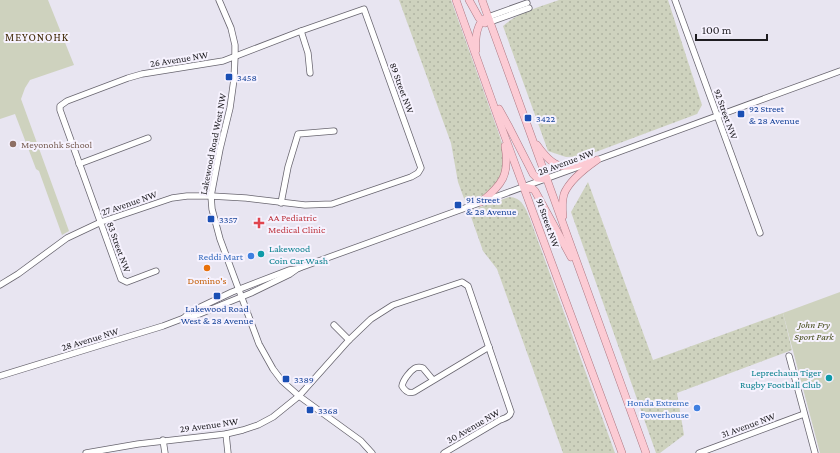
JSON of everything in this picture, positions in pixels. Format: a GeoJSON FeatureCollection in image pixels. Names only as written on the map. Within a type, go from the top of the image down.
{"type":"FeatureCollection","features":[{"type":"Feature","properties":{"kind":"main road","name":"91 Street NW"},"geometry":{"type":"LineString","coordinates":[[456,0],[622,453]]}},
{"type":"Feature","properties":{"kind":"main road"},"geometry":{"type":"LineString","coordinates":[[469,0],[476,13],[487,20],[477,32],[476,42],[476,52],[482,73]]}},
{"type":"Feature","properties":{"kind":"main road","name":"91 Street NW"},"geometry":{"type":"LineString","coordinates":[[482,0],[487,20],[532,138],[646,453]]}},
{"type":"Feature","properties":{"kind":"main road"},"geometry":{"type":"LineString","coordinates":[[491,95],[533,174],[537,178],[547,179]]}},
{"type":"Feature","properties":{"kind":"main road"},"geometry":{"type":"LineString","coordinates":[[481,202],[496,189],[504,176],[507,164],[507,153],[501,126]]}},
{"type":"Feature","properties":{"kind":"main road"},"geometry":{"type":"LineString","coordinates":[[532,138],[548,159],[558,165],[569,166],[597,160]]}},
{"type":"Feature","properties":{"kind":"main road"},"geometry":{"type":"LineString","coordinates":[[564,228],[562,208],[564,193],[583,170],[597,160]]}},
{"type":"Feature","properties":{"kind":"main road"},"geometry":{"type":"LineString","coordinates":[[524,187],[535,191],[571,257],[579,268]]}},
{"type":"Feature","properties":{"kind":"street","name":"Lakewood Road West NW"},"geometry":{"type":"LineString","coordinates":[[220,0],[231,28],[235,45],[234,79],[230,108],[211,196],[212,209],[220,239],[258,344],[282,381],[299,396],[361,441],[372,453]]}},
{"type":"Feature","properties":{"kind":"street","name":"92 Street NW"},"geometry":{"type":"LineString","coordinates":[[676,0],[760,233]]}},
{"type":"Feature","properties":{"kind":"street"},"geometry":{"type":"LineString","coordinates":[[487,20],[528,6]]}},
{"type":"Feature","properties":{"kind":"street","name":"26 Avenue NW"},"geometry":{"type":"LineString","coordinates":[[60,106],[128,78],[142,74],[223,61],[364,9]]}},
{"type":"Feature","properties":{"kind":"street","name":"89 Street NW"},"geometry":{"type":"LineString","coordinates":[[364,9],[421,168],[418,173]]}},
{"type":"Feature","properties":{"kind":"street"},"geometry":{"type":"LineString","coordinates":[[301,32],[308,53],[310,73]]}},
{"type":"Feature","properties":{"kind":"street","name":"28 Avenue NW"},"geometry":{"type":"LineString","coordinates":[[184,318],[190,312],[289,270],[297,269],[547,179],[840,71]]}},
{"type":"Feature","properties":{"kind":"street","name":"83 Street NW"},"geometry":{"type":"LineString","coordinates":[[60,106],[60,110],[79,164],[121,279],[127,282],[156,271]]}},
{"type":"Feature","properties":{"kind":"street"},"geometry":{"type":"LineString","coordinates":[[281,203],[288,167],[298,134],[334,131]]}},
{"type":"Feature","properties":{"kind":"street"},"geometry":{"type":"LineString","coordinates":[[79,164],[148,138]]}},
{"type":"Feature","properties":{"kind":"street","name":"27 Avenue NW"},"geometry":{"type":"LineString","coordinates":[[0,285],[18,274],[67,238],[101,222],[172,198],[187,196],[211,196],[246,198],[304,205],[332,204],[411,177],[418,173]]}},
{"type":"Feature","properties":{"kind":"street","name":"28 Avenue NW"},"geometry":{"type":"LineString","coordinates":[[0,376],[163,326],[184,318],[192,317],[241,297],[290,274],[297,269]]}},
{"type":"Feature","properties":{"kind":"street","name":"29 Avenue NW"},"geometry":{"type":"LineString","coordinates":[[86,453],[163,440],[226,434],[258,425],[273,417],[299,396],[371,319],[393,305],[462,282],[468,286],[489,347]]}},
{"type":"Feature","properties":{"kind":"street"},"geometry":{"type":"LineString","coordinates":[[334,325],[350,340]]}},
{"type":"Feature","properties":{"kind":"street"},"geometry":{"type":"LineString","coordinates":[[434,380],[423,368],[415,368],[405,379],[402,386],[407,392],[412,393],[434,380],[489,347]]}},
{"type":"Feature","properties":{"kind":"street","name":"30 Avenue NW"},"geometry":{"type":"LineString","coordinates":[[444,453],[511,414],[511,409],[489,347]]}},
{"type":"Feature","properties":{"kind":"street"},"geometry":{"type":"LineString","coordinates":[[789,356],[815,453]]}},
{"type":"Feature","properties":{"kind":"street","name":"31 Avenue NW"},"geometry":{"type":"LineString","coordinates":[[699,453],[804,414]]}},
{"type":"Feature","properties":{"kind":"street"},"geometry":{"type":"LineString","coordinates":[[226,434],[228,453]]}},
{"type":"Feature","properties":{"kind":"street"},"geometry":{"type":"LineString","coordinates":[[163,440],[165,453]]}},
{"type":"Feature","properties":{"kind":"green space"},"geometry":{"type":"Polygon","coordinates":[[[0,0],[48,0],[74,65],[30,80],[21,99],[69,231],[62,235],[39,171],[36,169],[15,114],[0,119],[0,0]]]}},
{"type":"Feature","properties":{"kind":"green space"},"geometry":{"type":"Polygon","coordinates":[[[399,0],[451,0],[500,137],[504,160],[500,180],[483,197],[466,204],[458,182],[451,143],[399,0]]]}},
{"type":"Feature","properties":{"kind":"green space"},"geometry":{"type":"Polygon","coordinates":[[[559,0],[668,0],[702,105],[697,114],[585,156],[566,157],[548,151],[503,26],[522,13],[559,0]]]}},
{"type":"Feature","properties":{"kind":"green space"},"geometry":{"type":"Polygon","coordinates":[[[588,182],[653,360],[783,313],[792,350],[677,393],[684,435],[660,453],[656,453],[571,212],[588,182]]]}},
{"type":"Feature","properties":{"kind":"green space"},"geometry":{"type":"Polygon","coordinates":[[[509,197],[520,201],[528,215],[615,453],[563,453],[497,269],[483,251],[469,211],[509,197]]]}},
{"type":"Feature","properties":{"kind":"green space","name":"John Fry Sport Park"},"geometry":{"type":"Polygon","coordinates":[[[840,292],[840,453],[820,453],[783,313],[840,292]]]}},
{"type":"Feature","properties":{"kind":"place","name":"3458"},"geometry":{"type":"Point","coordinates":[229,77]}},
{"type":"Feature","properties":{"kind":"place","name":"92 Street & 28 Avenue"},"geometry":{"type":"Point","coordinates":[741,114]}},
{"type":"Feature","properties":{"kind":"place","name":"3422"},"geometry":{"type":"Point","coordinates":[528,118]}},
{"type":"Feature","properties":{"kind":"place","name":"Meyonohk School"},"geometry":{"type":"Point","coordinates":[13,144]}},
{"type":"Feature","properties":{"kind":"place","name":"91 Street & 28 Avenue"},"geometry":{"type":"Point","coordinates":[458,205]}},
{"type":"Feature","properties":{"kind":"place","name":"3357"},"geometry":{"type":"Point","coordinates":[211,219]}},
{"type":"Feature","properties":{"kind":"place","name":"AA Pediatric Medical Clinic"},"geometry":{"type":"Point","coordinates":[259,223]}},
{"type":"Feature","properties":{"kind":"place","name":"Lakewood Coin Car Wash"},"geometry":{"type":"Point","coordinates":[261,254]}},
{"type":"Feature","properties":{"kind":"place","name":"Reddi Mart"},"geometry":{"type":"Point","coordinates":[251,256]}},
{"type":"Feature","properties":{"kind":"place","name":"Domino's"},"geometry":{"type":"Point","coordinates":[207,268]}},
{"type":"Feature","properties":{"kind":"place","name":"Lakewood Road West & 28 Avenue"},"geometry":{"type":"Point","coordinates":[217,296]}},
{"type":"Feature","properties":{"kind":"place","name":"Leprechaun Tiger Rugby Football Club"},"geometry":{"type":"Point","coordinates":[829,378]}},
{"type":"Feature","properties":{"kind":"place","name":"3389"},"geometry":{"type":"Point","coordinates":[286,379]}},
{"type":"Feature","properties":{"kind":"place","name":"Honda Extreme Powerhouse"},"geometry":{"type":"Point","coordinates":[697,408]}},
{"type":"Feature","properties":{"kind":"place","name":"3368"},"geometry":{"type":"Point","coordinates":[310,410]}},
{"type":"Feature","properties":{"kind":"district","name":"MEYONOHK"},"geometry":{"type":"Point","coordinates":[37,37]}}]}
